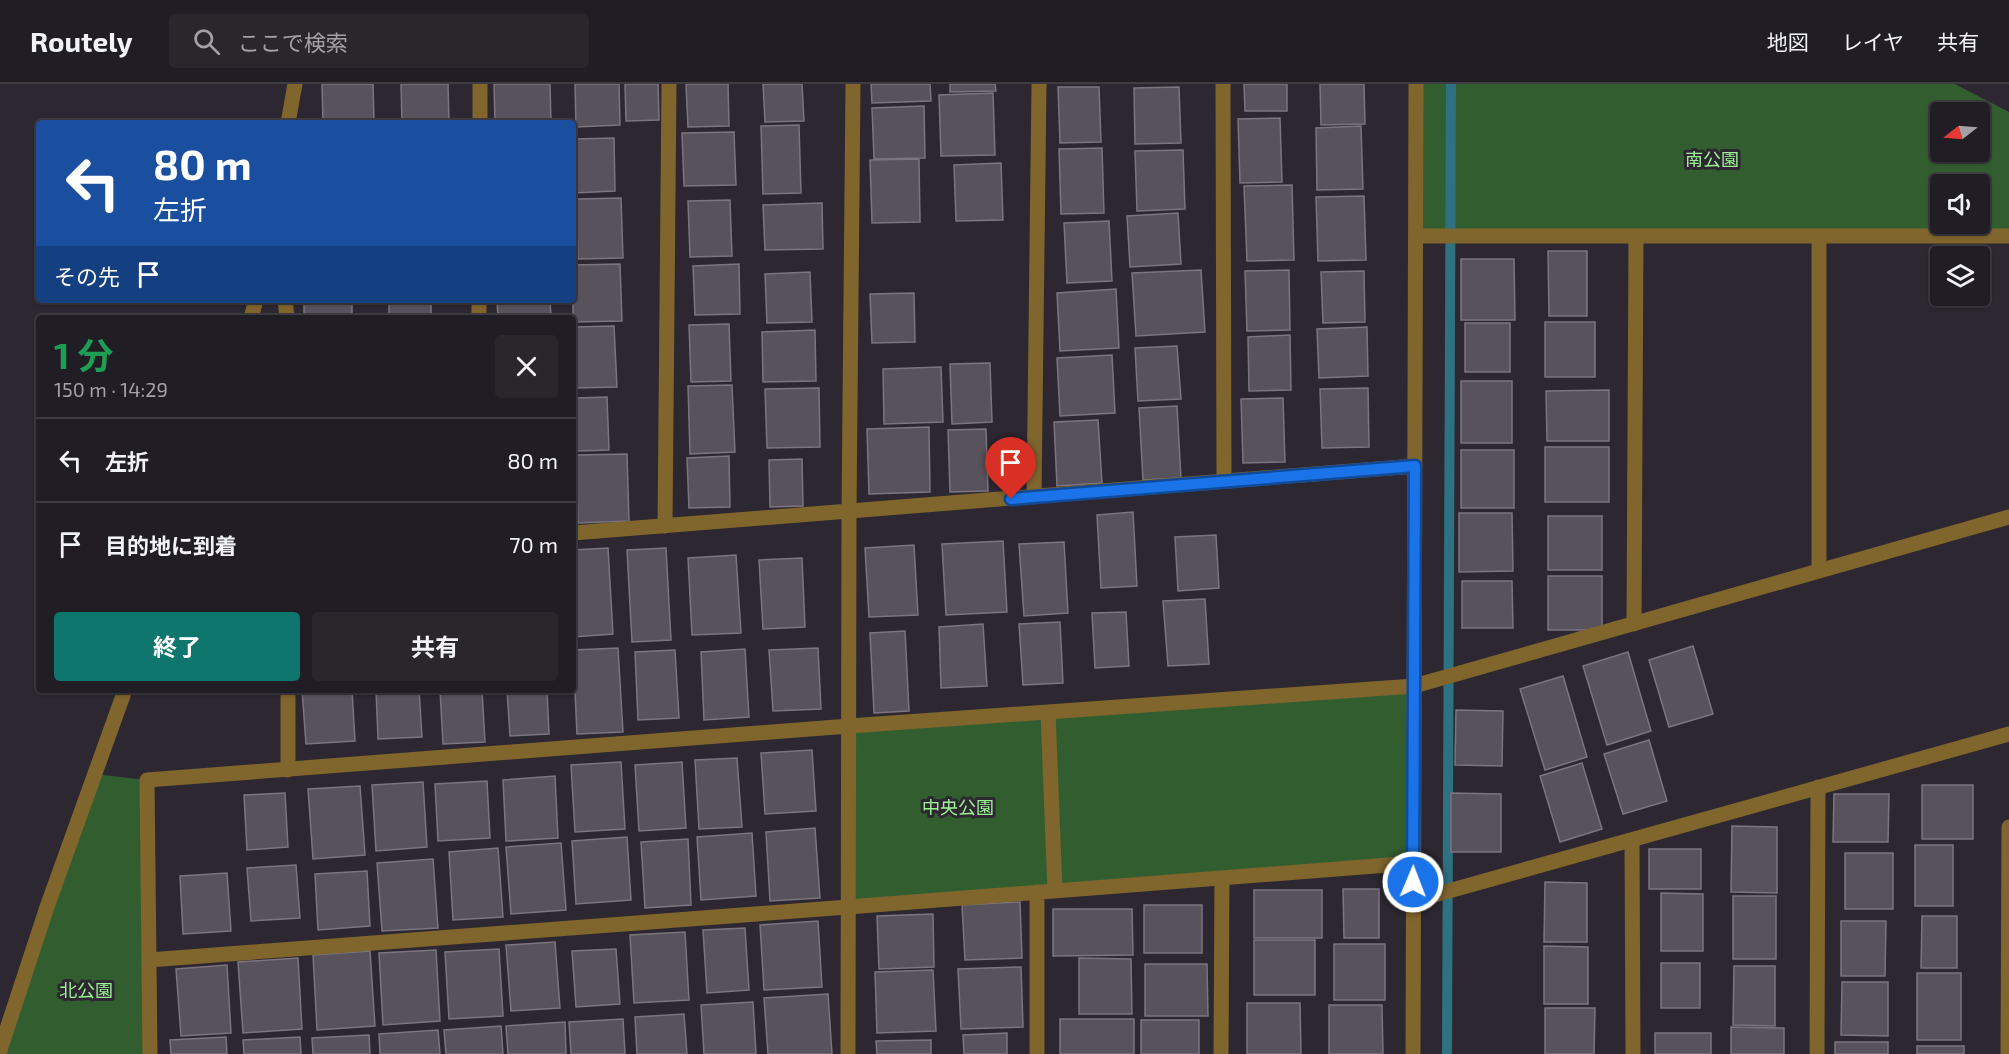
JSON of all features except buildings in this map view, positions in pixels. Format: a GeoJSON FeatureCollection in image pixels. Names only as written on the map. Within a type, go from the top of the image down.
{"type":"FeatureCollection","features":[{"type":"Feature","properties":{"kind":"street"},"geometry":{"type":"LineString","coordinates":[[289,120],[295,84]]}},
{"type":"Feature","properties":{"kind":"street"},"geometry":{"type":"LineString","coordinates":[[480,84],[480,120]]}},
{"type":"Feature","properties":{"kind":"street"},"geometry":{"type":"LineString","coordinates":[[665,526],[669,84]]}},
{"type":"Feature","properties":{"kind":"street"},"geometry":{"type":"LineString","coordinates":[[848,1054],[853,84]]}},
{"type":"Feature","properties":{"kind":"street"},"geometry":{"type":"LineString","coordinates":[[1034,497],[1039,84]]}},
{"type":"Feature","properties":{"kind":"street"},"geometry":{"type":"LineString","coordinates":[[1223,84],[1224,481]]}},
{"type":"Feature","properties":{"kind":"street"},"geometry":{"type":"LineString","coordinates":[[1413,1054],[1416,84]]}},
{"type":"Feature","properties":{"kind":"street"},"geometry":{"type":"LineString","coordinates":[[1416,236],[2009,236]]}},
{"type":"Feature","properties":{"kind":"street"},"geometry":{"type":"LineString","coordinates":[[1634,624],[1636,236]]}},
{"type":"Feature","properties":{"kind":"street"},"geometry":{"type":"LineString","coordinates":[[1819,236],[1819,571]]}},
{"type":"Feature","properties":{"kind":"street"},"geometry":{"type":"LineString","coordinates":[[576,533],[1415,466]]}},
{"type":"Feature","properties":{"kind":"street"},"geometry":{"type":"LineString","coordinates":[[150,1054],[147,780],[849,726],[1414,686],[2009,517]]}},
{"type":"Feature","properties":{"kind":"street"},"geometry":{"type":"LineString","coordinates":[[0,1050],[47,907],[124,693]]}},
{"type":"Feature","properties":{"kind":"street"},"geometry":{"type":"LineString","coordinates":[[288,693],[288,770]]}},
{"type":"Feature","properties":{"kind":"street"},"geometry":{"type":"LineString","coordinates":[[1048,712],[1055,891]]}},
{"type":"Feature","properties":{"kind":"street"},"geometry":{"type":"LineString","coordinates":[[1413,901],[2009,734]]}},
{"type":"Feature","properties":{"kind":"street"},"geometry":{"type":"LineString","coordinates":[[1817,1054],[1818,788]]}},
{"type":"Feature","properties":{"kind":"street"},"geometry":{"type":"LineString","coordinates":[[2008,1054],[2009,827]]}},
{"type":"Feature","properties":{"kind":"street"},"geometry":{"type":"LineString","coordinates":[[1632,840],[1633,1054]]}},
{"type":"Feature","properties":{"kind":"street"},"geometry":{"type":"LineString","coordinates":[[149,960],[1414,863]]}},
{"type":"Feature","properties":{"kind":"street"},"geometry":{"type":"LineString","coordinates":[[1221,1054],[1222,878]]}},
{"type":"Feature","properties":{"kind":"street"},"geometry":{"type":"LineString","coordinates":[[1037,892],[1037,1054]]}},
{"type":"Feature","properties":{"kind":"green space","name":"南公園"},"geometry":{"type":"Polygon","coordinates":[[[1415,84],[1955,84],[1990,102],[1930,102],[1930,162],[1990,162],[1990,102],[2009,112],[2009,236],[1416,236],[1415,84]]]}},
{"type":"Feature","properties":{"kind":"green space","name":"中央公園"},"geometry":{"type":"Polygon","coordinates":[[[1414,686],[1414,863],[848,907],[849,726],[1414,686]]]}},
{"type":"Feature","properties":{"kind":"green space","name":"北公園"},"geometry":{"type":"Polygon","coordinates":[[[94,774],[147,780],[151,1054],[0,1054],[94,774]]]}},
{"type":"Feature","properties":{"kind":"waterway"},"geometry":{"type":"LineString","coordinates":[[1447,1054],[1451,84]]}},
{"type":"Feature","properties":{"kind":"route"},"geometry":{"type":"LineString","coordinates":[[1011,499],[1415,466],[1413,882]]}}]}
